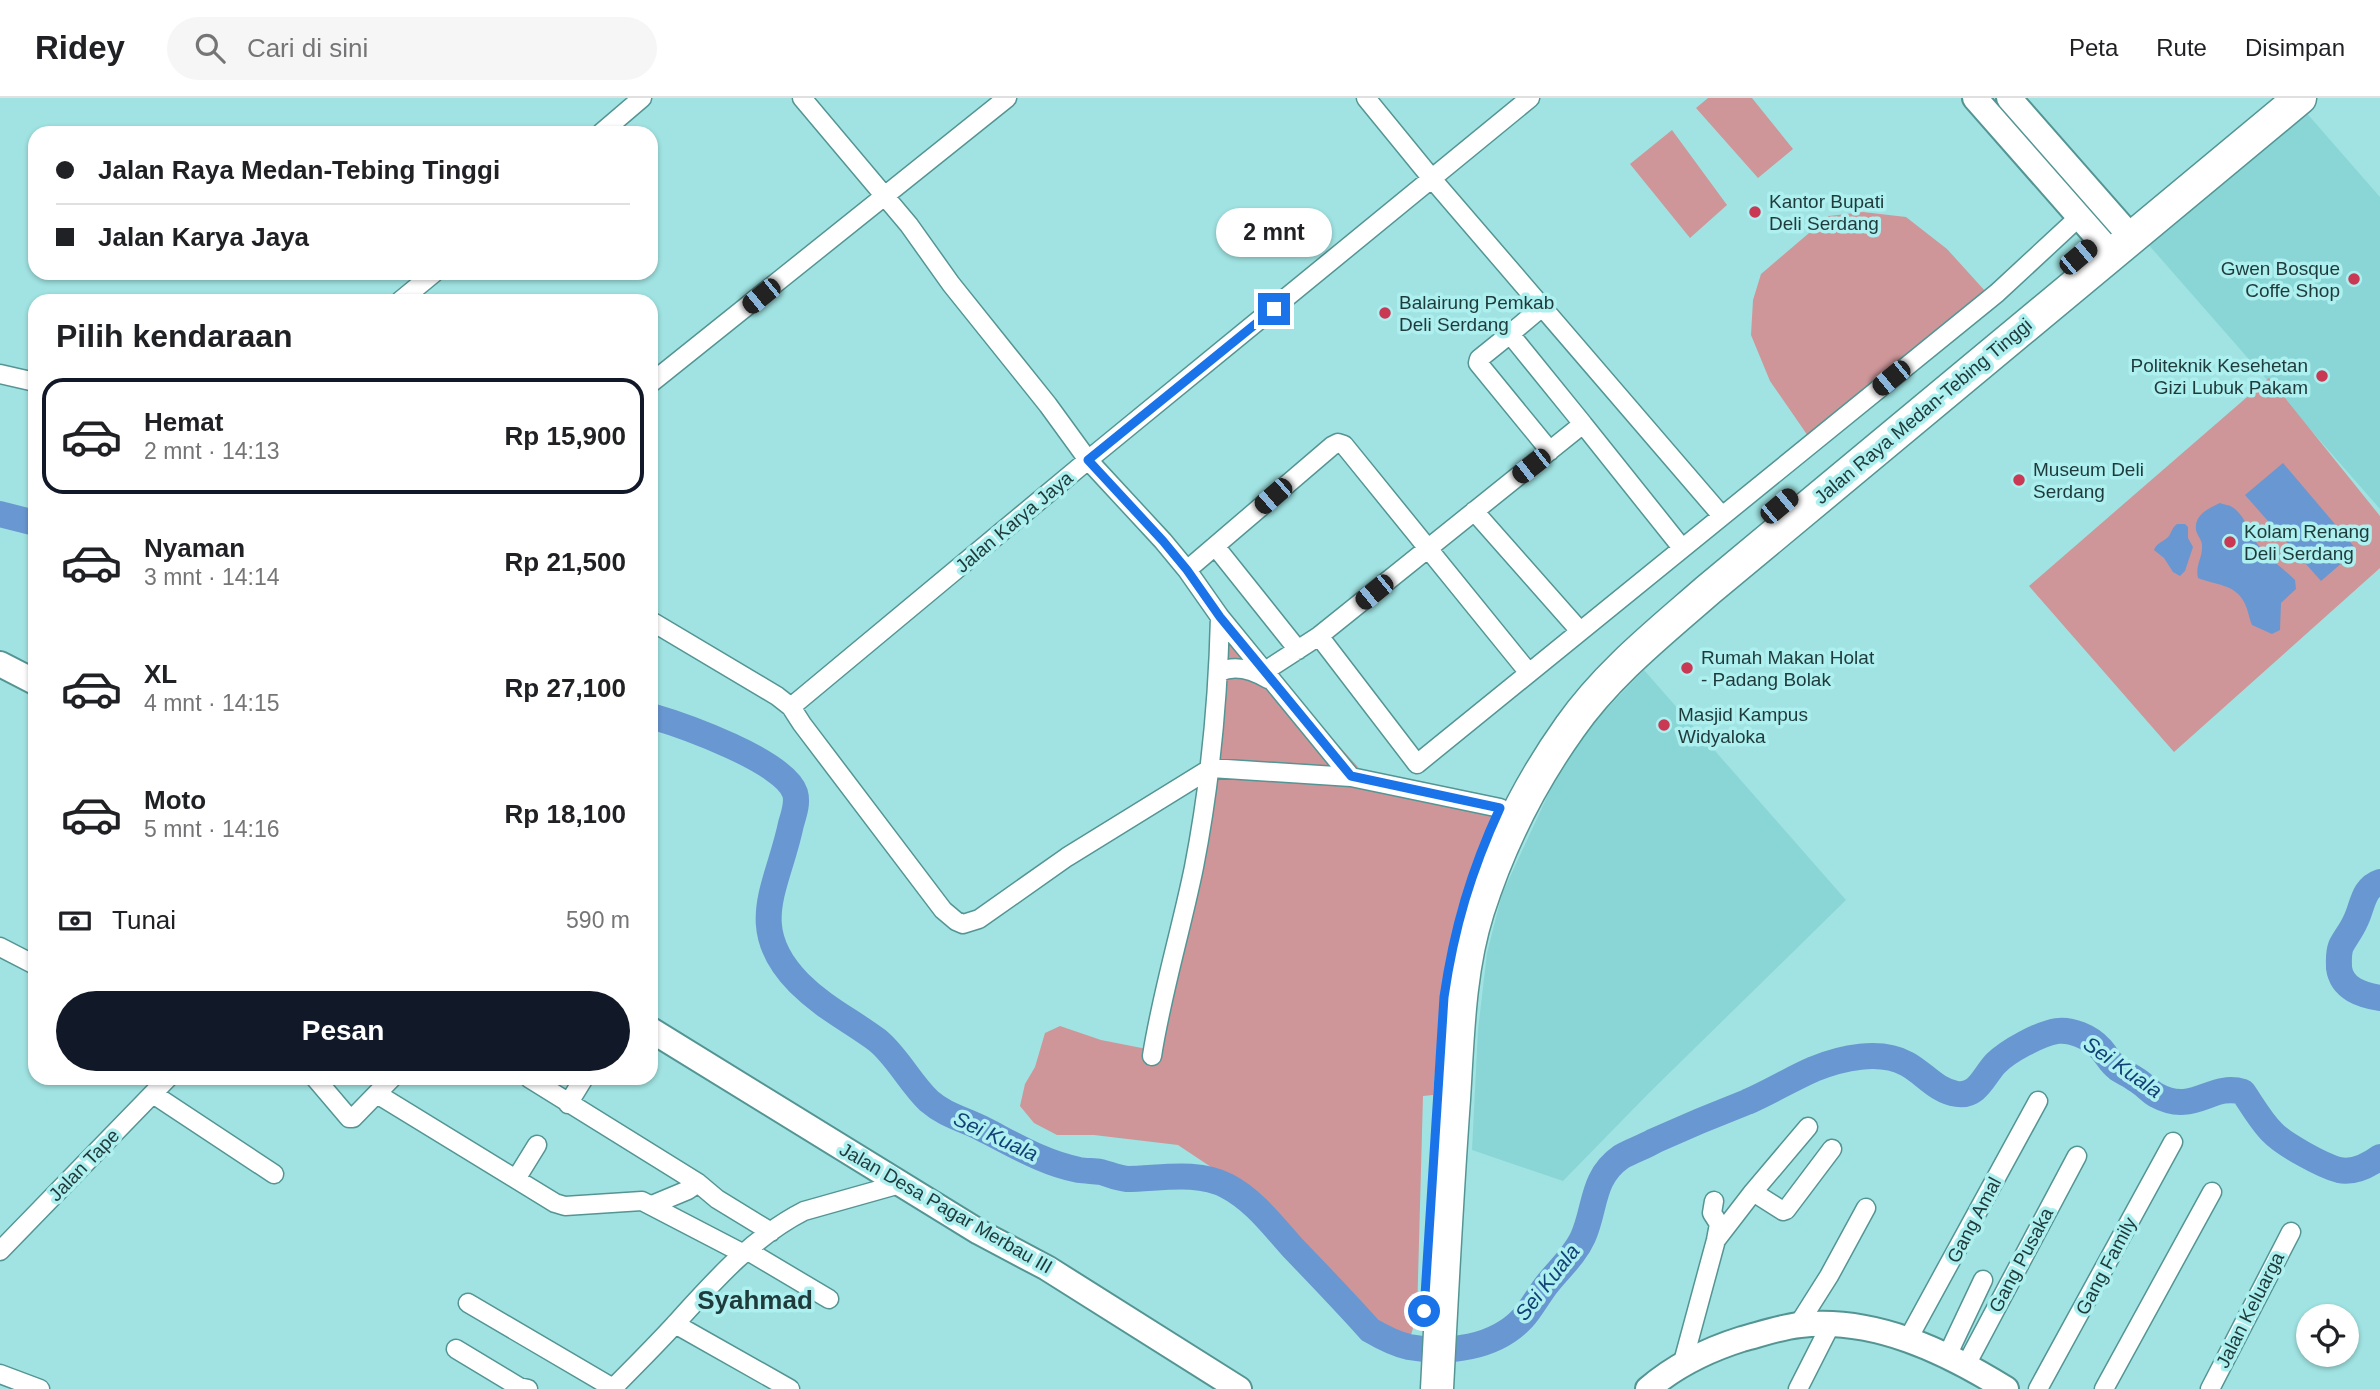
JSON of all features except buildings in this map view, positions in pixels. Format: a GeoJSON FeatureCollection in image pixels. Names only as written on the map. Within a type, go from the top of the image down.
{"type":"FeatureCollection","features":[{"type":"Feature","properties":{"kind":"highway","name":"Jalan Raya Medan-Tebing Tinggi"},"geometry":{"type":"LineString","coordinates":[[1437,1389],[1433,1311],[1444,997],[1449,958],[1462,904],[1484,844],[1526,759],[1575,690],[1628,635],[1816,475],[2270,98]]}},
{"type":"Feature","properties":{"kind":"highway","name":"Jalan Raya Medan-Tebing Tinggi"},"geometry":{"type":"LineString","coordinates":[[1419,1389],[1433,1311],[1465,964],[1478,912],[1500,852],[1523,803],[1549,758],[1591,699],[1673,621],[2108,234],[2300,98]]}},
{"type":"Feature","properties":{"kind":"street"},"geometry":{"type":"LineString","coordinates":[[609,126],[642,98]]}},
{"type":"Feature","properties":{"kind":"street"},"geometry":{"type":"LineString","coordinates":[[802,98],[885,195],[1088,460],[1187,570],[1220,617],[1351,776]]}},
{"type":"Feature","properties":{"kind":"street"},"geometry":{"type":"LineString","coordinates":[[658,377],[1007,98]]}},
{"type":"Feature","properties":{"kind":"street"},"geometry":{"type":"LineString","coordinates":[[1366,98],[1433,180],[1722,516]]}},
{"type":"Feature","properties":{"kind":"street","name":"Jalan Karya Jaya"},"geometry":{"type":"LineString","coordinates":[[792,708],[1088,460],[1530,98]]}},
{"type":"Feature","properties":{"kind":"street"},"geometry":{"type":"LineString","coordinates":[[1975,98],[2108,234]]}},
{"type":"Feature","properties":{"kind":"street"},"geometry":{"type":"LineString","coordinates":[[2009,98],[2108,234]]}},
{"type":"Feature","properties":{"kind":"street"},"geometry":{"type":"LineString","coordinates":[[1401,786],[1417,764],[1997,293],[2108,234]]}},
{"type":"Feature","properties":{"kind":"street"},"geometry":{"type":"LineString","coordinates":[[408,294],[426,280]]}},
{"type":"Feature","properties":{"kind":"street"},"geometry":{"type":"LineString","coordinates":[[1542,307],[1479,359],[1478,363],[1550,451]]}},
{"type":"Feature","properties":{"kind":"street"},"geometry":{"type":"LineString","coordinates":[[1510,334],[1682,548]]}},
{"type":"Feature","properties":{"kind":"street"},"geometry":{"type":"LineString","coordinates":[[0,374],[28,380]]}},
{"type":"Feature","properties":{"kind":"street"},"geometry":{"type":"LineString","coordinates":[[1270,677],[1298,650],[1320,636],[1583,424]]}},
{"type":"Feature","properties":{"kind":"street"},"geometry":{"type":"LineString","coordinates":[[1187,570],[1338,443],[1344,445],[1529,673]]}},
{"type":"Feature","properties":{"kind":"street"},"geometry":{"type":"LineString","coordinates":[[1475,511],[1580,631]]}},
{"type":"Feature","properties":{"kind":"street"},"geometry":{"type":"LineString","coordinates":[[1215,547],[1298,650]]}},
{"type":"Feature","properties":{"kind":"street"},"geometry":{"type":"LineString","coordinates":[[1152,1056],[1161,1001],[1194,865],[1211,768],[1219,672],[1220,617]]}},
{"type":"Feature","properties":{"kind":"street"},"geometry":{"type":"LineString","coordinates":[[658,625],[757,683],[792,708],[943,910],[963,924],[979,919],[1067,857],[1211,768],[1351,776],[1500,808]]}},
{"type":"Feature","properties":{"kind":"street"},"geometry":{"type":"LineString","coordinates":[[1320,636],[1417,764]]}},
{"type":"Feature","properties":{"kind":"street"},"geometry":{"type":"LineString","coordinates":[[0,664],[28,678]]}},
{"type":"Feature","properties":{"kind":"street"},"geometry":{"type":"LineString","coordinates":[[1219,672],[1231,667],[1270,677]]}},
{"type":"Feature","properties":{"kind":"street"},"geometry":{"type":"LineString","coordinates":[[0,947],[28,961]]}},
{"type":"Feature","properties":{"kind":"street","name":"Jalan Desa Pagar Merbau III"},"geometry":{"type":"LineString","coordinates":[[658,1034],[979,1232],[1048,1268],[1239,1389]]}},
{"type":"Feature","properties":{"kind":"street","name":"Jalan Tape"},"geometry":{"type":"LineString","coordinates":[[0,1251],[161,1085]]}},
{"type":"Feature","properties":{"kind":"street"},"geometry":{"type":"LineString","coordinates":[[322,1085],[349,1118],[355,1117],[385,1085]]}},
{"type":"Feature","properties":{"kind":"street"},"geometry":{"type":"LineString","coordinates":[[540,1085],[771,1232]]}},
{"type":"Feature","properties":{"kind":"street"},"geometry":{"type":"LineString","coordinates":[[568,1104],[580,1085]]}},
{"type":"Feature","properties":{"kind":"street"},"geometry":{"type":"LineString","coordinates":[[153,1094],[274,1174]]}},
{"type":"Feature","properties":{"kind":"street"},"geometry":{"type":"LineString","coordinates":[[377,1094],[555,1203],[565,1206],[636,1200],[653,1205],[829,1298]]}},
{"type":"Feature","properties":{"kind":"street","name":"Gang Amal"},"geometry":{"type":"LineString","coordinates":[[1908,1339],[2038,1101]]}},
{"type":"Feature","properties":{"kind":"street"},"geometry":{"type":"LineString","coordinates":[[1716,1240],[1808,1127]]}},
{"type":"Feature","properties":{"kind":"street","name":"Gang Family"},"geometry":{"type":"LineString","coordinates":[[2038,1389],[2173,1142]]}},
{"type":"Feature","properties":{"kind":"street"},"geometry":{"type":"LineString","coordinates":[[516,1179],[537,1145]]}},
{"type":"Feature","properties":{"kind":"street"},"geometry":{"type":"LineString","coordinates":[[1753,1192],[1783,1211],[1786,1210],[1832,1149]]}},
{"type":"Feature","properties":{"kind":"street","name":"Gang Pusaka"},"geometry":{"type":"LineString","coordinates":[[1956,1360],[2077,1156]]}},
{"type":"Feature","properties":{"kind":"street"},"geometry":{"type":"LineString","coordinates":[[468,1303],[612,1389],[709,1286],[771,1232],[804,1211],[897,1182]]}},
{"type":"Feature","properties":{"kind":"street"},"geometry":{"type":"LineString","coordinates":[[653,1205],[688,1190],[707,1190]]}},
{"type":"Feature","properties":{"kind":"street"},"geometry":{"type":"LineString","coordinates":[[2104,1389],[2211,1192]]}},
{"type":"Feature","properties":{"kind":"street"},"geometry":{"type":"LineString","coordinates":[[1683,1363],[1716,1240],[1719,1224],[1712,1213],[1714,1201]]}},
{"type":"Feature","properties":{"kind":"street"},"geometry":{"type":"LineString","coordinates":[[1798,1325],[1829,1276],[1866,1208]]}},
{"type":"Feature","properties":{"kind":"street","name":"Jalan Keluarga"},"geometry":{"type":"LineString","coordinates":[[2210,1389],[2291,1232]]}},
{"type":"Feature","properties":{"kind":"street"},"geometry":{"type":"LineString","coordinates":[[1956,1360],[1983,1280]]}},
{"type":"Feature","properties":{"kind":"street"},"geometry":{"type":"LineString","coordinates":[[675,1324],[790,1389]]}},
{"type":"Feature","properties":{"kind":"street"},"geometry":{"type":"LineString","coordinates":[[1798,1389],[1831,1324]]}},
{"type":"Feature","properties":{"kind":"street"},"geometry":{"type":"LineString","coordinates":[[1648,1389],[1683,1363],[1727,1344],[1798,1325],[1831,1324],[1865,1328],[1908,1339],[1956,1360],[2006,1389]]}},
{"type":"Feature","properties":{"kind":"street"},"geometry":{"type":"LineString","coordinates":[[456,1349],[519,1387],[528,1389]]}},
{"type":"Feature","properties":{"kind":"street"},"geometry":{"type":"LineString","coordinates":[[0,1374],[40,1389]]}},
{"type":"Feature","properties":{"kind":"shaded area"},"geometry":{"type":"Polygon","coordinates":[[[1708,98],[1752,98],[1793,149],[1758,178],[1696,108],[1708,98]]]}},
{"type":"Feature","properties":{"kind":"shaded area","name":"Politeknik Kesehetan Gizi Lubuk Pakam"},"geometry":{"type":"Polygon","coordinates":[[[2304,110],[2380,197],[2380,509],[2147,243],[2304,110]]]}},
{"type":"Feature","properties":{"kind":"shaded area"},"geometry":{"type":"Polygon","coordinates":[[[1672,130],[1727,205],[1690,238],[1630,164],[1672,130]]]}},
{"type":"Feature","properties":{"kind":"shaded area"},"geometry":{"type":"Polygon","coordinates":[[[1863,212],[1906,217],[1947,249],[1986,292],[1808,436],[1770,381],[1751,335],[1753,300],[1761,274],[1829,216],[1863,212]]]}},
{"type":"Feature","properties":{"kind":"shaded area","name":"Kolam Renang Deli Serdang"},"geometry":{"type":"Polygon","coordinates":[[[2269,378],[2380,516],[2380,568],[2174,752],[2029,586],[2269,378]]]}},
{"type":"Feature","properties":{"kind":"shaded area"},"geometry":{"type":"Polygon","coordinates":[[[2283,463],[2357,550],[2321,581],[2245,495],[2283,463]]]}},
{"type":"Feature","properties":{"kind":"shaded area"},"geometry":{"type":"Polygon","coordinates":[[[2220,503],[2239,513],[2259,546],[2295,580],[2296,589],[2281,603],[2280,630],[2272,634],[2252,625],[2245,605],[2235,592],[2198,578],[2202,545],[2197,532],[2197,520],[2211,507],[2220,503]]]}},
{"type":"Feature","properties":{"kind":"shaded area"},"geometry":{"type":"Polygon","coordinates":[[[2177,524],[2185,524],[2188,527],[2188,538],[2193,547],[2185,571],[2180,576],[2173,572],[2164,558],[2154,550],[2177,524]]]}},
{"type":"Feature","properties":{"kind":"shaded area"},"geometry":{"type":"Polygon","coordinates":[[[1224,618],[1375,786],[1494,811],[1458,909],[1441,998],[1433,1095],[1423,1096],[1417,1315],[1411,1335],[1379,1326],[1314,1256],[1279,1223],[1211,1167],[1178,1145],[1094,1135],[1057,1135],[1034,1123],[1020,1106],[1025,1084],[1035,1067],[1045,1033],[1060,1026],[1101,1040],[1157,1051],[1213,773],[1224,618]]]}},
{"type":"Feature","properties":{"kind":"shaded area"},"geometry":{"type":"Polygon","coordinates":[[[1644,670],[1846,900],[1563,1181],[1472,1150],[1478,1030],[1487,953],[1502,894],[1560,769],[1592,724],[1644,670]]]}},
{"type":"Feature","properties":{"kind":"waterway","name":"Sei Kuala"},"geometry":{"type":"LineString","coordinates":[[0,514],[28,521]]}},
{"type":"Feature","properties":{"kind":"waterway","name":"Sei Kuala"},"geometry":{"type":"LineString","coordinates":[[658,718],[731,746],[773,769],[787,781],[795,793],[796,805],[773,887],[769,925],[773,943],[782,963],[799,983],[818,1000],[884,1046],[929,1101],[1028,1152],[1066,1167],[1127,1179],[1177,1176],[1203,1178],[1227,1186],[1246,1198],[1263,1214],[1370,1330],[1404,1346],[1455,1349],[1485,1342],[1512,1328],[1523,1318],[1576,1250],[1587,1226],[1599,1184],[1611,1165],[1621,1157],[1677,1131],[1836,1061],[1873,1056],[1896,1059],[1943,1089],[1964,1094],[1975,1089],[1996,1063],[2016,1048],[2050,1033],[2068,1031],[2091,1040],[2117,1068],[2156,1095],[2169,1100],[2192,1101],[2221,1091],[2243,1092],[2277,1137],[2332,1168],[2344,1171],[2355,1169],[2380,1157]]}},
{"type":"Feature","properties":{"kind":"waterway","name":"Sei Kuala"},"geometry":{"type":"LineString","coordinates":[[2380,882],[2366,893],[2339,952],[2339,968],[2344,981],[2360,993],[2380,998]]}},
{"type":"Feature","properties":{"kind":"place","name":"Kantor Bupati Deli Serdang"},"geometry":{"type":"Point","coordinates":[1755,212]}},
{"type":"Feature","properties":{"kind":"place","name":"Gwen Bosque Coffe Shop"},"geometry":{"type":"Point","coordinates":[2354,279]}},
{"type":"Feature","properties":{"kind":"place","name":"Balairung Pemkab Deli Serdang"},"geometry":{"type":"Point","coordinates":[1385,313]}},
{"type":"Feature","properties":{"kind":"place","name":"Politeknik Kesehetan Gizi Lubuk Pakam"},"geometry":{"type":"Point","coordinates":[2322,376]}},
{"type":"Feature","properties":{"kind":"place","name":"Museum Deli Serdang"},"geometry":{"type":"Point","coordinates":[2019,480]}},
{"type":"Feature","properties":{"kind":"place","name":"Kolam Renang Deli Serdang"},"geometry":{"type":"Point","coordinates":[2230,542]}},
{"type":"Feature","properties":{"kind":"place","name":"Rumah Makan Holat - Padang Bolak"},"geometry":{"type":"Point","coordinates":[1687,668]}},
{"type":"Feature","properties":{"kind":"place","name":"Masjid Kampus Widyaloka"},"geometry":{"type":"Point","coordinates":[1664,725]}},
{"type":"Feature","properties":{"kind":"district","name":"Syahmad"},"geometry":{"type":"Point","coordinates":[755,1300]}},
{"type":"Feature","properties":{"kind":"route"},"geometry":{"type":"LineString","coordinates":[[1274,309],[1088,460],[1163,541],[1220,617],[1351,776],[1500,808],[1462,904],[1449,958],[1444,997],[1424,1311]]}}]}
